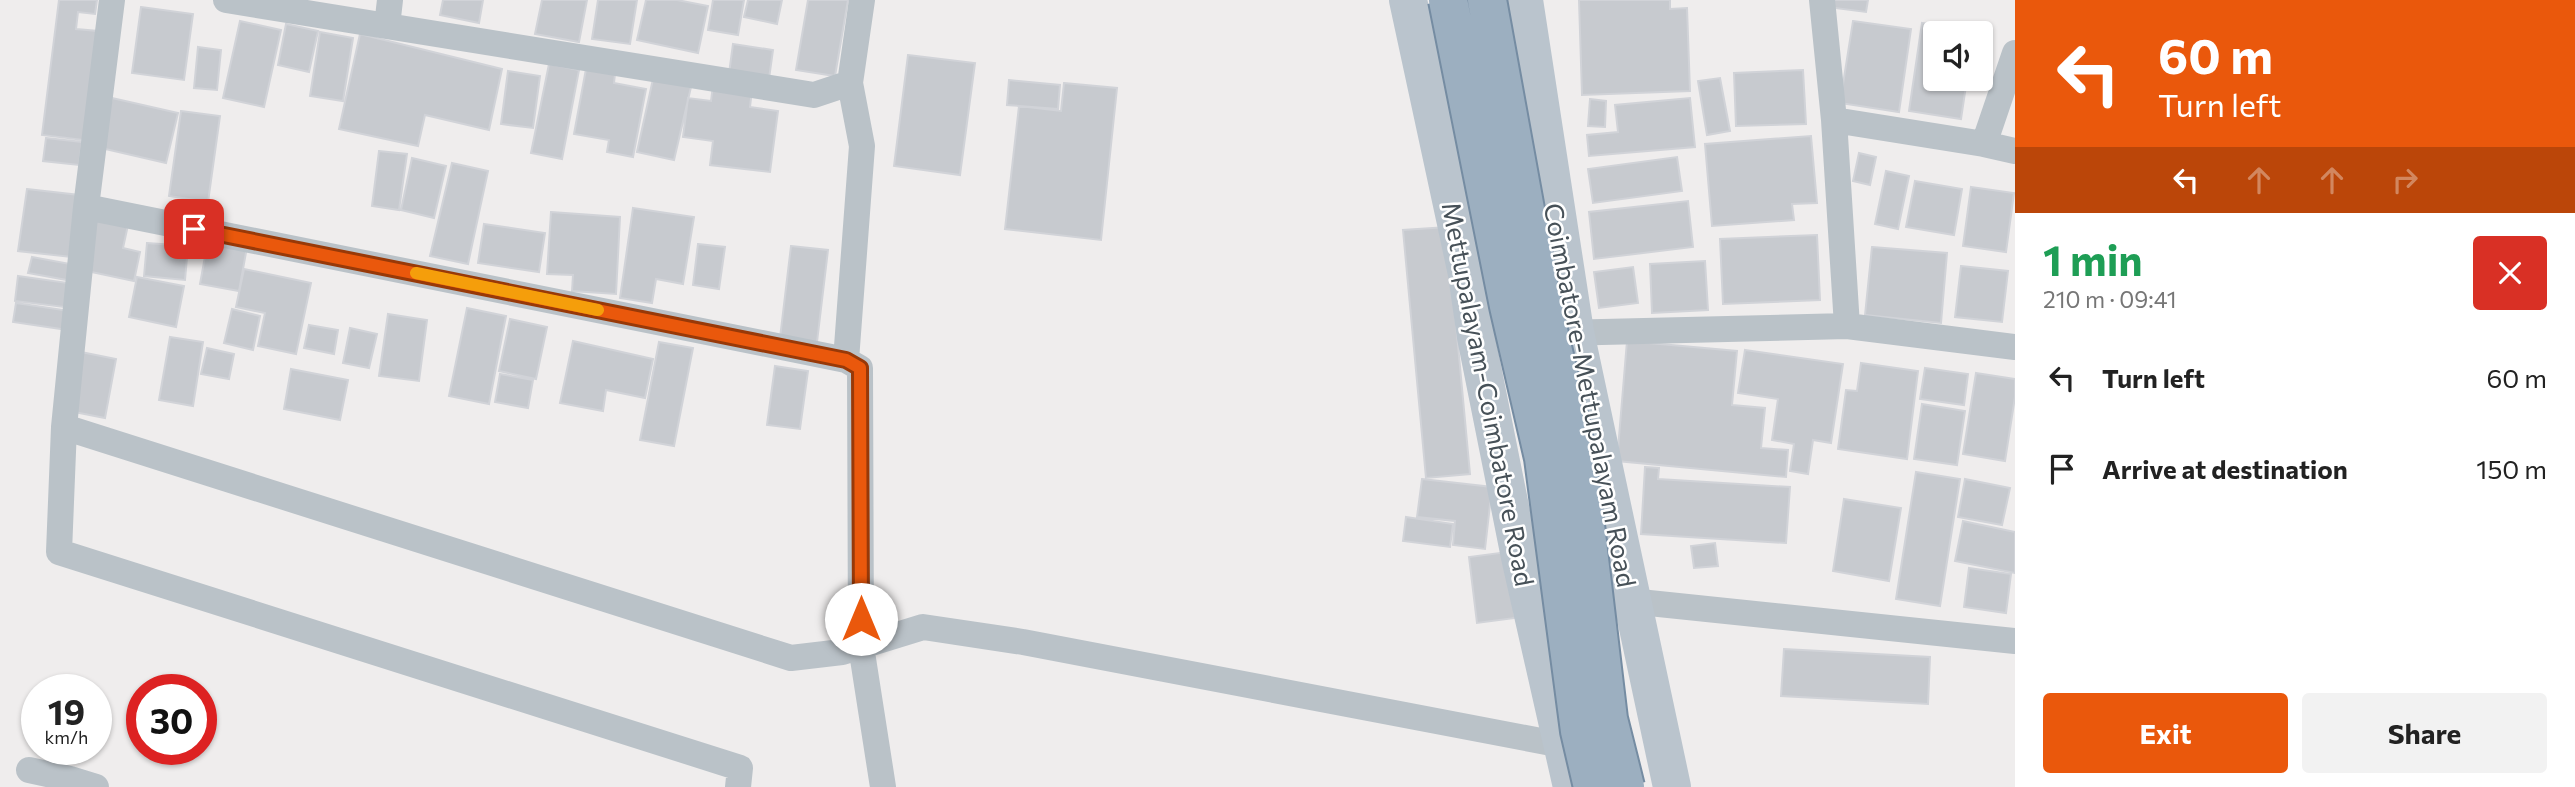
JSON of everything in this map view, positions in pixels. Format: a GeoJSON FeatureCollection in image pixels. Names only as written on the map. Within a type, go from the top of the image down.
{"type":"FeatureCollection","features":[{"type":"Feature","properties":{"kind":"highway"},"geometry":{"type":"LineString","coordinates":[[1448,0],[1509,306],[1544,458],[1580,732],[1593,787]]}},
{"type":"Feature","properties":{"kind":"highway"},"geometry":{"type":"LineString","coordinates":[[1487,0],[1543,309],[1576,449],[1608,719],[1626,787]]}},
{"type":"Feature","properties":{"kind":"main road","name":"Mettupalayam-Coimbatore Road"},"geometry":{"type":"LineString","coordinates":[[1408,0],[1467,274],[1476,337],[1520,557],[1572,787]]}},
{"type":"Feature","properties":{"kind":"main road","name":"Coimbatore-Mettupalayam Road"},"geometry":{"type":"LineString","coordinates":[[1524,0],[1575,332],[1630,601],[1672,787]]}},
{"type":"Feature","properties":{"kind":"street"},"geometry":{"type":"LineString","coordinates":[[112,0],[86,207],[64,427],[59,552],[740,768],[738,787]]}},
{"type":"Feature","properties":{"kind":"street"},"geometry":{"type":"LineString","coordinates":[[226,0],[814,95],[850,83]]}},
{"type":"Feature","properties":{"kind":"street"},"geometry":{"type":"LineString","coordinates":[[387,26],[390,0]]}},
{"type":"Feature","properties":{"kind":"street"},"geometry":{"type":"LineString","coordinates":[[846,360],[862,146],[850,83],[862,0]]}},
{"type":"Feature","properties":{"kind":"street"},"geometry":{"type":"LineString","coordinates":[[1822,0],[1834,120],[1847,326]]}},
{"type":"Feature","properties":{"kind":"street"},"geometry":{"type":"LineString","coordinates":[[1984,144],[2015,53]]}},
{"type":"Feature","properties":{"kind":"street"},"geometry":{"type":"LineString","coordinates":[[1834,120],[2015,151]]}},
{"type":"Feature","properties":{"kind":"street"},"geometry":{"type":"LineString","coordinates":[[86,207],[846,360],[860,368],[861,646],[883,787]]}},
{"type":"Feature","properties":{"kind":"street"},"geometry":{"type":"LineString","coordinates":[[1476,337],[1847,326],[2015,347]]}},
{"type":"Feature","properties":{"kind":"street"},"geometry":{"type":"LineString","coordinates":[[64,427],[791,658],[842,652],[923,627],[1023,642],[1562,746]]}},
{"type":"Feature","properties":{"kind":"street"},"geometry":{"type":"LineString","coordinates":[[1630,601],[2015,640]]}},
{"type":"Feature","properties":{"kind":"street"},"geometry":{"type":"LineString","coordinates":[[29,770],[96,787]]}},
{"type":"Feature","properties":{"kind":"building"},"geometry":{"type":"Polygon","coordinates":[[[59,0],[97,0],[95,14],[78,12],[76,29],[98,31],[83,140],[42,135],[59,0]]]}},
{"type":"Feature","properties":{"kind":"building"},"geometry":{"type":"Polygon","coordinates":[[[443,0],[483,0],[479,23],[440,15],[443,0]]]}},
{"type":"Feature","properties":{"kind":"building"},"geometry":{"type":"Polygon","coordinates":[[[542,0],[587,0],[579,42],[535,34],[542,0]]]}},
{"type":"Feature","properties":{"kind":"building"},"geometry":{"type":"Polygon","coordinates":[[[598,0],[637,0],[630,44],[592,39],[598,0]]]}},
{"type":"Feature","properties":{"kind":"building"},"geometry":{"type":"Polygon","coordinates":[[[646,0],[677,0],[708,6],[698,53],[637,40],[646,0]]]}},
{"type":"Feature","properties":{"kind":"building"},"geometry":{"type":"Polygon","coordinates":[[[713,0],[744,0],[738,35],[708,30],[713,0]]]}},
{"type":"Feature","properties":{"kind":"building"},"geometry":{"type":"Polygon","coordinates":[[[748,0],[782,0],[777,24],[744,17],[748,0]]]}},
{"type":"Feature","properties":{"kind":"building"},"geometry":{"type":"Polygon","coordinates":[[[808,0],[848,0],[835,76],[796,70],[808,0]]]}},
{"type":"Feature","properties":{"kind":"building"},"geometry":{"type":"Polygon","coordinates":[[[1579,0],[1670,0],[1670,9],[1687,8],[1690,91],[1582,95],[1579,0]]]}},
{"type":"Feature","properties":{"kind":"building"},"geometry":{"type":"Polygon","coordinates":[[[1828,0],[1868,0],[1866,12],[1827,7],[1828,0]]]}},
{"type":"Feature","properties":{"kind":"building"},"geometry":{"type":"Polygon","coordinates":[[[141,7],[193,14],[184,80],[132,73],[141,7]]]}},
{"type":"Feature","properties":{"kind":"building"},"geometry":{"type":"Polygon","coordinates":[[[240,21],[281,30],[264,107],[223,98],[240,21]]]}},
{"type":"Feature","properties":{"kind":"building"},"geometry":{"type":"Polygon","coordinates":[[[1853,21],[1911,29],[1899,112],[1840,103],[1853,21]]]}},
{"type":"Feature","properties":{"kind":"building"},"geometry":{"type":"Polygon","coordinates":[[[1923,23],[1923,91],[1965,91],[1961,119],[1909,111],[1923,23]]]}},
{"type":"Feature","properties":{"kind":"building"},"geometry":{"type":"Polygon","coordinates":[[[286,24],[318,31],[309,72],[278,65],[286,24]]]}},
{"type":"Feature","properties":{"kind":"building"},"geometry":{"type":"Polygon","coordinates":[[[320,32],[353,38],[343,101],[310,96],[320,32]]]}},
{"type":"Feature","properties":{"kind":"building"},"geometry":{"type":"Polygon","coordinates":[[[360,34],[502,69],[489,130],[425,115],[418,146],[339,129],[360,34]]]}},
{"type":"Feature","properties":{"kind":"building"},"geometry":{"type":"Polygon","coordinates":[[[733,44],[773,50],[768,86],[728,81],[733,44]]]}},
{"type":"Feature","properties":{"kind":"building"},"geometry":{"type":"Polygon","coordinates":[[[198,47],[221,50],[217,90],[194,88],[198,47]]]}},
{"type":"Feature","properties":{"kind":"building"},"geometry":{"type":"Polygon","coordinates":[[[908,55],[975,63],[960,175],[894,166],[908,55]]]}},
{"type":"Feature","properties":{"kind":"building"},"geometry":{"type":"Polygon","coordinates":[[[549,64],[579,70],[562,159],[531,153],[549,64]]]}},
{"type":"Feature","properties":{"kind":"building"},"geometry":{"type":"Polygon","coordinates":[[[586,69],[615,74],[614,83],[646,89],[633,157],[607,152],[609,140],[574,134],[586,69]]]}},
{"type":"Feature","properties":{"kind":"building"},"geometry":{"type":"Polygon","coordinates":[[[1803,70],[1806,124],[1736,126],[1734,73],[1803,70]]]}},
{"type":"Feature","properties":{"kind":"building"},"geometry":{"type":"Polygon","coordinates":[[[508,71],[540,76],[533,128],[501,124],[508,71]]]}},
{"type":"Feature","properties":{"kind":"building"},"geometry":{"type":"Polygon","coordinates":[[[1720,78],[1730,131],[1707,135],[1698,81],[1720,78]]]}},
{"type":"Feature","properties":{"kind":"building"},"geometry":{"type":"Polygon","coordinates":[[[653,79],[691,87],[674,160],[637,152],[653,79]]]}},
{"type":"Feature","properties":{"kind":"building"},"geometry":{"type":"Polygon","coordinates":[[[1009,80],[1060,85],[1058,109],[1007,105],[1009,80]]]}},
{"type":"Feature","properties":{"kind":"building"},"geometry":{"type":"Polygon","coordinates":[[[1064,83],[1117,88],[1101,240],[1005,229],[1019,106],[1061,111],[1064,83]]]}},
{"type":"Feature","properties":{"kind":"building"},"geometry":{"type":"Polygon","coordinates":[[[713,85],[752,90],[750,107],[778,111],[770,172],[710,165],[713,141],[683,137],[688,98],[711,101],[713,85]]]}},
{"type":"Feature","properties":{"kind":"building"},"geometry":{"type":"Polygon","coordinates":[[[112,98],[178,113],[166,163],[101,148],[112,98]]]}},
{"type":"Feature","properties":{"kind":"building"},"geometry":{"type":"Polygon","coordinates":[[[1690,98],[1695,147],[1589,156],[1587,135],[1618,132],[1615,105],[1690,98]]]}},
{"type":"Feature","properties":{"kind":"building"},"geometry":{"type":"Polygon","coordinates":[[[1590,99],[1606,101],[1605,127],[1588,126],[1590,99]]]}},
{"type":"Feature","properties":{"kind":"building"},"geometry":{"type":"Polygon","coordinates":[[[181,111],[220,116],[208,202],[169,196],[181,111]]]}},
{"type":"Feature","properties":{"kind":"building"},"geometry":{"type":"Polygon","coordinates":[[[1811,136],[1817,203],[1792,204],[1794,220],[1712,226],[1705,144],[1811,136]]]}},
{"type":"Feature","properties":{"kind":"building"},"geometry":{"type":"Polygon","coordinates":[[[46,138],[82,142],[79,165],[43,161],[46,138]]]}},
{"type":"Feature","properties":{"kind":"building"},"geometry":{"type":"Polygon","coordinates":[[[379,151],[407,154],[399,210],[372,206],[379,151]]]}},
{"type":"Feature","properties":{"kind":"building"},"geometry":{"type":"Polygon","coordinates":[[[1859,153],[1876,157],[1870,185],[1853,181],[1859,153]]]}},
{"type":"Feature","properties":{"kind":"building"},"geometry":{"type":"Polygon","coordinates":[[[1677,157],[1682,191],[1593,203],[1588,169],[1677,157]]]}},
{"type":"Feature","properties":{"kind":"building"},"geometry":{"type":"Polygon","coordinates":[[[412,158],[446,166],[434,218],[401,210],[412,158]]]}},
{"type":"Feature","properties":{"kind":"building"},"geometry":{"type":"Polygon","coordinates":[[[452,163],[488,171],[468,264],[430,256],[452,163]]]}},
{"type":"Feature","properties":{"kind":"building"},"geometry":{"type":"Polygon","coordinates":[[[1886,171],[1909,176],[1898,229],[1875,224],[1886,171]]]}},
{"type":"Feature","properties":{"kind":"building"},"geometry":{"type":"Polygon","coordinates":[[[1915,181],[1962,189],[1954,235],[1906,227],[1915,181]]]}},
{"type":"Feature","properties":{"kind":"building"},"geometry":{"type":"Polygon","coordinates":[[[1971,187],[2014,193],[2006,252],[1963,246],[1971,187]]]}},
{"type":"Feature","properties":{"kind":"building"},"geometry":{"type":"Polygon","coordinates":[[[27,189],[79,195],[71,257],[18,251],[27,189]]]}},
{"type":"Feature","properties":{"kind":"building"},"geometry":{"type":"Polygon","coordinates":[[[1688,201],[1693,247],[1594,259],[1589,212],[1688,201]]]}},
{"type":"Feature","properties":{"kind":"building"},"geometry":{"type":"Polygon","coordinates":[[[633,208],[694,217],[683,284],[656,279],[652,303],[620,298],[633,208]]]}},
{"type":"Feature","properties":{"kind":"building"},"geometry":{"type":"Polygon","coordinates":[[[551,212],[620,217],[616,294],[572,291],[573,275],[547,274],[551,212]]]}},
{"type":"Feature","properties":{"kind":"building"},"geometry":{"type":"Polygon","coordinates":[[[92,218],[128,225],[123,248],[140,252],[134,281],[82,270],[92,218]]]}},
{"type":"Feature","properties":{"kind":"building"},"geometry":{"type":"Polygon","coordinates":[[[484,224],[545,233],[539,272],[478,263],[484,224]]]}},
{"type":"Feature","properties":{"kind":"building"},"geometry":{"type":"Polygon","coordinates":[[[1447,227],[1470,474],[1426,478],[1403,230],[1447,227]]]}},
{"type":"Feature","properties":{"kind":"building"},"geometry":{"type":"Polygon","coordinates":[[[1817,235],[1820,300],[1723,304],[1720,239],[1817,235]]]}},
{"type":"Feature","properties":{"kind":"building"},"geometry":{"type":"Polygon","coordinates":[[[208,240],[247,247],[239,291],[200,284],[208,240]]]}},
{"type":"Feature","properties":{"kind":"building"},"geometry":{"type":"Polygon","coordinates":[[[147,243],[188,246],[185,280],[144,276],[147,243]]]}},
{"type":"Feature","properties":{"kind":"building"},"geometry":{"type":"Polygon","coordinates":[[[698,244],[725,247],[719,289],[693,285],[698,244]]]}},
{"type":"Feature","properties":{"kind":"building"},"geometry":{"type":"Polygon","coordinates":[[[791,246],[828,250],[817,342],[780,338],[791,246]]]}},
{"type":"Feature","properties":{"kind":"building"},"geometry":{"type":"Polygon","coordinates":[[[1872,247],[1947,253],[1941,323],[1865,315],[1872,247]]]}},
{"type":"Feature","properties":{"kind":"building"},"geometry":{"type":"Polygon","coordinates":[[[32,257],[70,264],[67,280],[28,273],[32,257]]]}},
{"type":"Feature","properties":{"kind":"building"},"geometry":{"type":"Polygon","coordinates":[[[1705,261],[1708,310],[1652,313],[1650,264],[1705,261]]]}},
{"type":"Feature","properties":{"kind":"building"},"geometry":{"type":"Polygon","coordinates":[[[1961,266],[2008,271],[2002,322],[1955,317],[1961,266]]]}},
{"type":"Feature","properties":{"kind":"building"},"geometry":{"type":"Polygon","coordinates":[[[1633,267],[1638,303],[1599,308],[1594,272],[1633,267]]]}},
{"type":"Feature","properties":{"kind":"building"},"geometry":{"type":"Polygon","coordinates":[[[244,269],[311,283],[296,354],[258,346],[265,313],[236,307],[244,269]]]}},
{"type":"Feature","properties":{"kind":"building"},"geometry":{"type":"Polygon","coordinates":[[[18,276],[75,284],[72,308],[15,301],[18,276]]]}},
{"type":"Feature","properties":{"kind":"building"},"geometry":{"type":"Polygon","coordinates":[[[137,277],[184,286],[176,327],[129,317],[137,277]]]}},
{"type":"Feature","properties":{"kind":"building"},"geometry":{"type":"Polygon","coordinates":[[[16,303],[70,311],[68,330],[13,322],[16,303]]]}},
{"type":"Feature","properties":{"kind":"building"},"geometry":{"type":"Polygon","coordinates":[[[467,308],[506,316],[489,404],[449,396],[467,308]]]}},
{"type":"Feature","properties":{"kind":"building"},"geometry":{"type":"Polygon","coordinates":[[[232,309],[260,316],[253,350],[224,343],[232,309]]]}},
{"type":"Feature","properties":{"kind":"building"},"geometry":{"type":"Polygon","coordinates":[[[388,314],[427,320],[419,381],[379,376],[388,314]]]}},
{"type":"Feature","properties":{"kind":"building"},"geometry":{"type":"Polygon","coordinates":[[[510,319],[547,327],[536,379],[499,371],[510,319]]]}},
{"type":"Feature","properties":{"kind":"building"},"geometry":{"type":"Polygon","coordinates":[[[309,325],[338,330],[334,354],[304,348],[309,325]]]}},
{"type":"Feature","properties":{"kind":"building"},"geometry":{"type":"Polygon","coordinates":[[[350,328],[377,334],[369,368],[343,363],[350,328]]]}},
{"type":"Feature","properties":{"kind":"building"},"geometry":{"type":"Polygon","coordinates":[[[170,337],[203,342],[193,406],[159,400],[170,337]]]}},
{"type":"Feature","properties":{"kind":"building"},"geometry":{"type":"Polygon","coordinates":[[[573,341],[653,359],[645,398],[606,390],[603,411],[560,403],[573,341]]]}},
{"type":"Feature","properties":{"kind":"building"},"geometry":{"type":"Polygon","coordinates":[[[1627,341],[1737,351],[1732,405],[1765,408],[1761,448],[1788,450],[1786,477],[1617,461],[1627,341]]]}},
{"type":"Feature","properties":{"kind":"building"},"geometry":{"type":"Polygon","coordinates":[[[659,342],[693,348],[674,446],[640,440],[659,342]]]}},
{"type":"Feature","properties":{"kind":"building"},"geometry":{"type":"Polygon","coordinates":[[[207,348],[234,354],[229,379],[201,374],[207,348]]]}},
{"type":"Feature","properties":{"kind":"building"},"geometry":{"type":"Polygon","coordinates":[[[1745,350],[1843,364],[1831,443],[1813,440],[1808,474],[1790,471],[1794,444],[1772,440],[1778,399],[1738,393],[1745,350]]]}},
{"type":"Feature","properties":{"kind":"building"},"geometry":{"type":"Polygon","coordinates":[[[81,352],[116,359],[105,418],[69,411],[81,352]]]}},
{"type":"Feature","properties":{"kind":"building"},"geometry":{"type":"Polygon","coordinates":[[[1861,363],[1918,371],[1907,459],[1838,449],[1846,390],[1857,391],[1861,363]]]}},
{"type":"Feature","properties":{"kind":"building"},"geometry":{"type":"Polygon","coordinates":[[[775,366],[808,371],[800,429],[767,425],[775,366]]]}},
{"type":"Feature","properties":{"kind":"building"},"geometry":{"type":"Polygon","coordinates":[[[1925,368],[1968,374],[1964,405],[1920,399],[1925,368]]]}},
{"type":"Feature","properties":{"kind":"building"},"geometry":{"type":"Polygon","coordinates":[[[291,369],[348,380],[340,420],[284,409],[291,369]]]}},
{"type":"Feature","properties":{"kind":"building"},"geometry":{"type":"Polygon","coordinates":[[[1976,373],[2015,379],[2015,397],[2005,461],[1963,454],[1976,373]]]}},
{"type":"Feature","properties":{"kind":"building"},"geometry":{"type":"Polygon","coordinates":[[[500,374],[533,380],[528,408],[495,402],[500,374]]]}},
{"type":"Feature","properties":{"kind":"building"},"geometry":{"type":"Polygon","coordinates":[[[1922,404],[1965,411],[1957,465],[1914,459],[1922,404]]]}},
{"type":"Feature","properties":{"kind":"building"},"geometry":{"type":"Polygon","coordinates":[[[1645,467],[1659,468],[1658,479],[1790,487],[1786,543],[1641,534],[1645,467]]]}},
{"type":"Feature","properties":{"kind":"building"},"geometry":{"type":"Polygon","coordinates":[[[1916,472],[1960,479],[1940,606],[1896,599],[1916,472]]]}},
{"type":"Feature","properties":{"kind":"building"},"geometry":{"type":"Polygon","coordinates":[[[1422,479],[1492,487],[1485,549],[1453,545],[1455,521],[1417,517],[1422,479]]]}},
{"type":"Feature","properties":{"kind":"building"},"geometry":{"type":"Polygon","coordinates":[[[1965,479],[2010,488],[2002,525],[1958,517],[1965,479]]]}},
{"type":"Feature","properties":{"kind":"building"},"geometry":{"type":"Polygon","coordinates":[[[1844,499],[1901,508],[1889,581],[1833,571],[1844,499]]]}},
{"type":"Feature","properties":{"kind":"building"},"geometry":{"type":"Polygon","coordinates":[[[1406,517],[1453,524],[1450,547],[1403,541],[1406,517]]]}},
{"type":"Feature","properties":{"kind":"building"},"geometry":{"type":"Polygon","coordinates":[[[1963,521],[2015,532],[2015,573],[1955,561],[1963,521]]]}},
{"type":"Feature","properties":{"kind":"building"},"geometry":{"type":"Polygon","coordinates":[[[1715,543],[1718,566],[1694,568],[1691,546],[1715,543]]]}},
{"type":"Feature","properties":{"kind":"building"},"geometry":{"type":"Polygon","coordinates":[[[1507,552],[1515,618],[1477,623],[1469,557],[1507,552]]]}},
{"type":"Feature","properties":{"kind":"building"},"geometry":{"type":"Polygon","coordinates":[[[1969,568],[2011,574],[2006,613],[1964,607],[1969,568]]]}},
{"type":"Feature","properties":{"kind":"building"},"geometry":{"type":"Polygon","coordinates":[[[1784,649],[1930,657],[1928,704],[1781,696],[1784,649]]]}},
{"type":"Feature","properties":{"kind":"slow traffic"},"geometry":{"type":"LineString","coordinates":[[416,273],[598,310]]}},
{"type":"Feature","properties":{"kind":"route"},"geometry":{"type":"LineString","coordinates":[[194,229],[846,360],[860,368],[861,619]]}}]}
